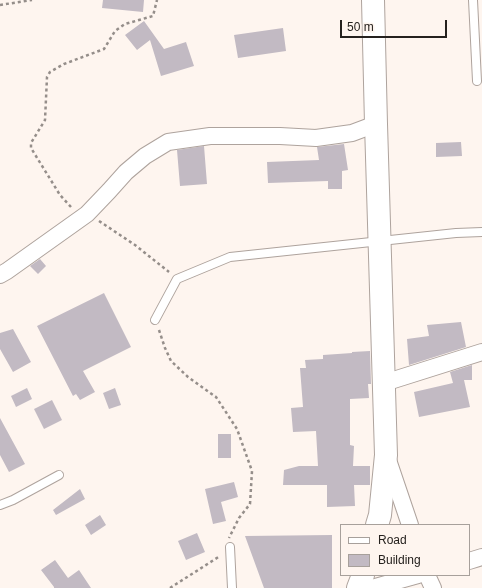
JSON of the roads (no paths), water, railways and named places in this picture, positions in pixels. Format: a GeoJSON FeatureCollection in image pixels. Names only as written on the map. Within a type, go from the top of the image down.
{"type":"FeatureCollection","features":[{"type":"Feature","properties":{"kind":"street"},"geometry":{"type":"LineString","coordinates":[[373,0],[386,455],[380,515],[377,524]]}},
{"type":"Feature","properties":{"kind":"street"},"geometry":{"type":"LineString","coordinates":[[0,275],[87,214],[126,172],[146,156],[168,142],[210,136],[280,136],[316,138],[352,133],[376,124]]}},
{"type":"Feature","properties":{"kind":"street"},"geometry":{"type":"LineString","coordinates":[[384,383],[482,352]]}},
{"type":"Feature","properties":{"kind":"street"},"geometry":{"type":"LineString","coordinates":[[386,455],[410,524]]}},
{"type":"Feature","properties":{"kind":"street"},"geometry":{"type":"LineString","coordinates":[[470,561],[482,557]]}},
{"type":"Feature","properties":{"kind":"street"},"geometry":{"type":"LineString","coordinates":[[358,588],[363,576]]}},
{"type":"Feature","properties":{"kind":"street"},"geometry":{"type":"LineString","coordinates":[[372,588],[414,576]]}},
{"type":"Feature","properties":{"kind":"street"},"geometry":{"type":"LineString","coordinates":[[428,576],[433,588]]}},
{"type":"Feature","properties":{"kind":"lane"},"geometry":{"type":"LineString","coordinates":[[473,0],[477,81]]}},
{"type":"Feature","properties":{"kind":"lane"},"geometry":{"type":"LineString","coordinates":[[155,320],[177,279],[230,257],[482,232]]}},
{"type":"Feature","properties":{"kind":"lane"},"geometry":{"type":"LineString","coordinates":[[0,505],[13,500],[59,475]]}},
{"type":"Feature","properties":{"kind":"lane"},"geometry":{"type":"LineString","coordinates":[[230,547],[232,588]]}}]}
